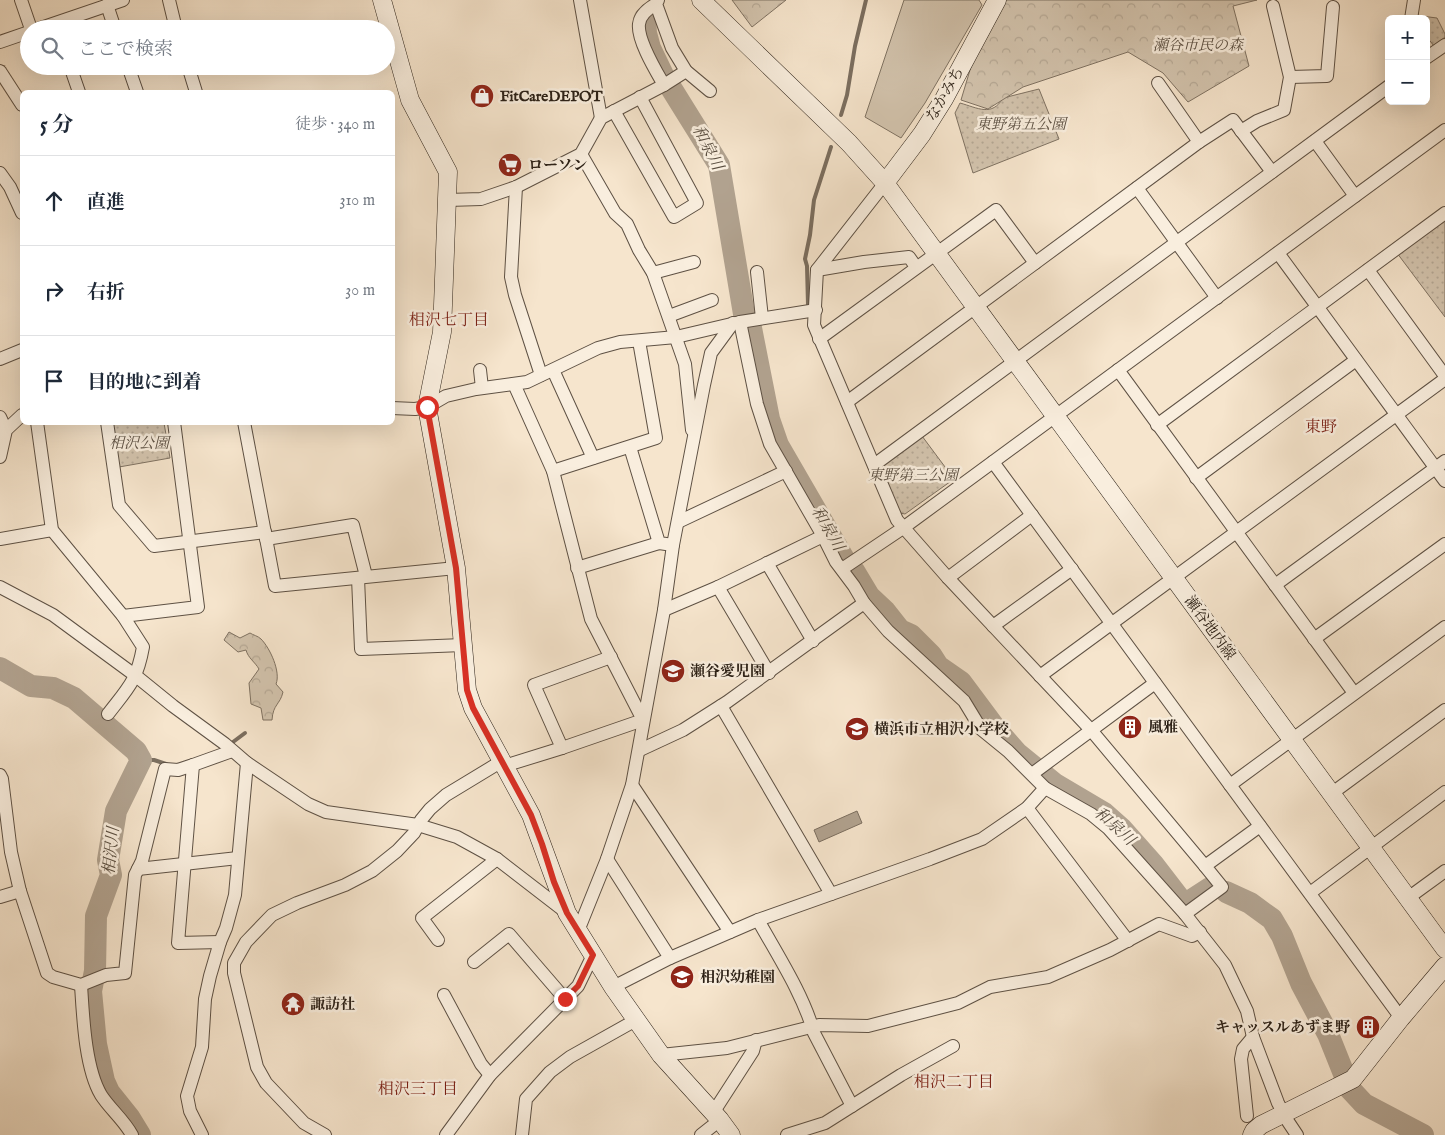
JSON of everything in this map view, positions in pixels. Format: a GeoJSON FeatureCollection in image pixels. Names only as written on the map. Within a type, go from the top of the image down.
{"type":"FeatureCollection","features":[{"type":"Feature","properties":{"kind":"street"},"geometry":{"type":"LineString","coordinates":[[21,0],[28,20]]}},
{"type":"Feature","properties":{"kind":"street"},"geometry":{"type":"LineString","coordinates":[[72,20],[123,0]]}},
{"type":"Feature","properties":{"kind":"street"},"geometry":{"type":"LineString","coordinates":[[168,0],[174,20]]}},
{"type":"Feature","properties":{"kind":"street"},"geometry":{"type":"LineString","coordinates":[[382,0],[388,20]]}},
{"type":"Feature","properties":{"kind":"street"},"geometry":{"type":"LineString","coordinates":[[580,0],[601,118]]}},
{"type":"Feature","properties":{"kind":"street","name":"瀬谷地内線"},"geometry":{"type":"LineString","coordinates":[[701,0],[849,143],[885,183],[1445,949]]}},
{"type":"Feature","properties":{"kind":"street","name":"なかみち"},"geometry":{"type":"LineString","coordinates":[[885,183],[922,134],[944,99],[997,0]]}},
{"type":"Feature","properties":{"kind":"street"},"geometry":{"type":"LineString","coordinates":[[1412,15],[1414,0]]}},
{"type":"Feature","properties":{"kind":"street"},"geometry":{"type":"LineString","coordinates":[[667,83],[644,48],[639,24],[643,13],[657,2],[672,48],[686,71],[710,91]]}},
{"type":"Feature","properties":{"kind":"street"},"geometry":{"type":"LineString","coordinates":[[108,5],[113,20]]}},
{"type":"Feature","properties":{"kind":"street"},"geometry":{"type":"LineString","coordinates":[[1242,131],[1257,121],[1284,110],[1290,77],[1274,6]]}},
{"type":"Feature","properties":{"kind":"street"},"geometry":{"type":"LineString","coordinates":[[1290,77],[1327,76],[1333,7]]}},
{"type":"Feature","properties":{"kind":"street"},"geometry":{"type":"LineString","coordinates":[[0,42],[20,35]]}},
{"type":"Feature","properties":{"kind":"street"},"geometry":{"type":"LineString","coordinates":[[1430,51],[1445,45]]}},
{"type":"Feature","properties":{"kind":"street"},"geometry":{"type":"LineString","coordinates":[[395,46],[410,100],[448,172],[442,332],[427,407],[456,568],[467,690],[473,708],[531,815],[554,882],[567,913],[613,986],[661,1055],[717,1116],[731,1135]]}},
{"type":"Feature","properties":{"kind":"street"},"geometry":{"type":"LineString","coordinates":[[0,71],[20,103]]}},
{"type":"Feature","properties":{"kind":"street"},"geometry":{"type":"LineString","coordinates":[[448,200],[481,199],[516,187],[581,154],[601,118],[686,71]]}},
{"type":"Feature","properties":{"kind":"street"},"geometry":{"type":"LineString","coordinates":[[73,75],[78,90]]}},
{"type":"Feature","properties":{"kind":"street"},"geometry":{"type":"LineString","coordinates":[[131,75],[136,90]]}},
{"type":"Feature","properties":{"kind":"street"},"geometry":{"type":"LineString","coordinates":[[191,75],[195,90]]}},
{"type":"Feature","properties":{"kind":"street"},"geometry":{"type":"LineString","coordinates":[[1158,83],[1199,142]]}},
{"type":"Feature","properties":{"kind":"street"},"geometry":{"type":"LineString","coordinates":[[874,465],[1385,89]]}},
{"type":"Feature","properties":{"kind":"street"},"geometry":{"type":"LineString","coordinates":[[614,111],[674,217],[697,203],[640,97]]}},
{"type":"Feature","properties":{"kind":"street"},"geometry":{"type":"LineString","coordinates":[[847,402],[1136,188],[1199,142],[1233,120],[1272,172]]}},
{"type":"Feature","properties":{"kind":"street"},"geometry":{"type":"LineString","coordinates":[[846,566],[903,528],[1355,196],[1443,136]]}},
{"type":"Feature","properties":{"kind":"street"},"geometry":{"type":"LineString","coordinates":[[1315,140],[1355,196]]}},
{"type":"Feature","properties":{"kind":"street"},"geometry":{"type":"LineString","coordinates":[[581,154],[616,213],[627,224],[639,250],[653,272],[685,364],[693,445]]}},
{"type":"Feature","properties":{"kind":"street"},"geometry":{"type":"LineString","coordinates":[[0,173],[10,187],[20,210]]}},
{"type":"Feature","properties":{"kind":"street"},"geometry":{"type":"LineString","coordinates":[[885,183],[817,270],[814,325],[819,339],[897,520],[948,578],[1091,730],[1222,887],[1185,914]]}},
{"type":"Feature","properties":{"kind":"street"},"geometry":{"type":"LineString","coordinates":[[516,187],[511,277],[541,375]]}},
{"type":"Feature","properties":{"kind":"street"},"geometry":{"type":"LineString","coordinates":[[1136,188],[1217,298]]}},
{"type":"Feature","properties":{"kind":"street"},"geometry":{"type":"LineString","coordinates":[[819,339],[996,210],[1035,263]]}},
{"type":"Feature","properties":{"kind":"street"},"geometry":{"type":"LineString","coordinates":[[1158,425],[1445,213]]}},
{"type":"Feature","properties":{"kind":"street"},"geometry":{"type":"LineString","coordinates":[[1278,253],[1396,414],[1440,465],[1445,481]]}},
{"type":"Feature","properties":{"kind":"street"},"geometry":{"type":"LineString","coordinates":[[817,270],[909,257],[916,267]]}},
{"type":"Feature","properties":{"kind":"street"},"geometry":{"type":"LineString","coordinates":[[653,272],[694,262]]}},
{"type":"Feature","properties":{"kind":"street"},"geometry":{"type":"LineString","coordinates":[[1040,676],[1445,377],[1368,270]]}},
{"type":"Feature","properties":{"kind":"street"},"geometry":{"type":"LineString","coordinates":[[757,272],[746,321],[757,404],[770,444],[836,562],[846,566],[864,603],[888,631],[964,702],[981,729],[1037,771],[1045,788],[1091,814],[1108,828],[1200,932],[1225,965],[1247,1011],[1253,1038],[1283,1113],[1298,1135]]}},
{"type":"Feature","properties":{"kind":"street"},"geometry":{"type":"LineString","coordinates":[[669,316],[712,300]]}},
{"type":"Feature","properties":{"kind":"street"},"geometry":{"type":"LineString","coordinates":[[395,408],[415,409],[427,407],[446,396],[482,388],[527,382],[598,348],[620,342],[676,337],[746,321],[816,310]]}},
{"type":"Feature","properties":{"kind":"street"},"geometry":{"type":"LineString","coordinates":[[578,931],[607,859],[632,784],[640,750],[643,720],[664,610],[673,544],[711,353],[746,321]]}},
{"type":"Feature","properties":{"kind":"street"},"geometry":{"type":"LineString","coordinates":[[553,471],[656,438],[639,341]]}},
{"type":"Feature","properties":{"kind":"street"},"geometry":{"type":"LineString","coordinates":[[0,359],[20,351]]}},
{"type":"Feature","properties":{"kind":"street"},"geometry":{"type":"LineString","coordinates":[[1196,478],[1356,360]]}},
{"type":"Feature","properties":{"kind":"street"},"geometry":{"type":"LineString","coordinates":[[480,370],[482,388]]}},
{"type":"Feature","properties":{"kind":"street"},"geometry":{"type":"LineString","coordinates":[[553,370],[593,458]]}},
{"type":"Feature","properties":{"kind":"street"},"geometry":{"type":"LineString","coordinates":[[1118,370],[1354,693]]}},
{"type":"Feature","properties":{"kind":"street"},"geometry":{"type":"LineString","coordinates":[[514,384],[553,471],[591,619],[643,720]]}},
{"type":"Feature","properties":{"kind":"street"},"geometry":{"type":"LineString","coordinates":[[0,417],[6,430]]}},
{"type":"Feature","properties":{"kind":"street"},"geometry":{"type":"LineString","coordinates":[[0,457],[6,430],[20,417]]}},
{"type":"Feature","properties":{"kind":"street"},"geometry":{"type":"LineString","coordinates":[[37,425],[52,530],[123,616],[143,647],[136,676],[108,714]]}},
{"type":"Feature","properties":{"kind":"street"},"geometry":{"type":"LineString","coordinates":[[107,425],[119,505],[154,546],[353,526],[362,577],[361,649],[463,645]]}},
{"type":"Feature","properties":{"kind":"street"},"geometry":{"type":"LineString","coordinates":[[123,616],[198,607],[174,425]]}},
{"type":"Feature","properties":{"kind":"street"},"geometry":{"type":"LineString","coordinates":[[245,425],[275,586],[456,568]]}},
{"type":"Feature","properties":{"kind":"street"},"geometry":{"type":"LineString","coordinates":[[630,447],[659,543]]}},
{"type":"Feature","properties":{"kind":"street"},"geometry":{"type":"LineString","coordinates":[[993,462],[1401,1018]]}},
{"type":"Feature","properties":{"kind":"street"},"geometry":{"type":"LineString","coordinates":[[1275,585],[1440,465]]}},
{"type":"Feature","properties":{"kind":"street"},"geometry":{"type":"LineString","coordinates":[[678,522],[786,471]]}},
{"type":"Feature","properties":{"kind":"street"},"geometry":{"type":"LineString","coordinates":[[948,578],[1032,515]]}},
{"type":"Feature","properties":{"kind":"street"},"geometry":{"type":"LineString","coordinates":[[0,539],[52,530]]}},
{"type":"Feature","properties":{"kind":"street"},"geometry":{"type":"LineString","coordinates":[[664,610],[718,587],[823,536]]}},
{"type":"Feature","properties":{"kind":"street"},"geometry":{"type":"LineString","coordinates":[[577,568],[659,543],[673,544]]}},
{"type":"Feature","properties":{"kind":"street"},"geometry":{"type":"LineString","coordinates":[[1314,639],[1445,544]]}},
{"type":"Feature","properties":{"kind":"street"},"geometry":{"type":"LineString","coordinates":[[767,563],[813,641]]}},
{"type":"Feature","properties":{"kind":"street"},"geometry":{"type":"LineString","coordinates":[[993,626],[1072,569]]}},
{"type":"Feature","properties":{"kind":"street"},"geometry":{"type":"LineString","coordinates":[[0,587],[53,615],[136,676],[247,763],[308,804],[326,812],[418,825],[457,837],[497,858],[567,913]]}},
{"type":"Feature","properties":{"kind":"street"},"geometry":{"type":"LineString","coordinates":[[718,587],[769,673]]}},
{"type":"Feature","properties":{"kind":"street"},"geometry":{"type":"LineString","coordinates":[[640,750],[683,730],[721,706],[864,603]]}},
{"type":"Feature","properties":{"kind":"street"},"geometry":{"type":"LineString","coordinates":[[1230,785],[1445,626]]}},
{"type":"Feature","properties":{"kind":"street"},"geometry":{"type":"LineString","coordinates":[[562,748],[534,685],[611,657]]}},
{"type":"Feature","properties":{"kind":"street"},"geometry":{"type":"LineString","coordinates":[[1037,771],[1156,683]]}},
{"type":"Feature","properties":{"kind":"street"},"geometry":{"type":"LineString","coordinates":[[721,706],[831,894]]}},
{"type":"Feature","properties":{"kind":"street"},"geometry":{"type":"LineString","coordinates":[[1331,794],[1445,710]]}},
{"type":"Feature","properties":{"kind":"street"},"geometry":{"type":"LineString","coordinates":[[325,1135],[304,1122],[266,1084],[257,1067],[234,973],[234,963],[246,942],[272,915],[297,903],[345,885],[372,871],[414,833],[430,809],[446,795],[503,764],[562,748],[643,720]]}},
{"type":"Feature","properties":{"kind":"street"},"geometry":{"type":"LineString","coordinates":[[0,774],[11,852],[20,890],[47,973],[53,977],[84,984],[100,978],[125,973],[135,875],[142,861],[166,769],[178,770],[193,765],[229,747]]}},
{"type":"Feature","properties":{"kind":"street"},"geometry":{"type":"LineString","coordinates":[[202,1135],[190,1111],[187,1096],[202,1047],[205,999],[235,895],[247,763]]}},
{"type":"Feature","properties":{"kind":"street"},"geometry":{"type":"LineString","coordinates":[[193,765],[178,943],[220,942]]}},
{"type":"Feature","properties":{"kind":"street"},"geometry":{"type":"LineString","coordinates":[[632,784],[730,932]]}},
{"type":"Feature","properties":{"kind":"street"},"geometry":{"type":"LineString","coordinates":[[613,986],[670,958],[758,920],[930,860],[982,839],[1027,808],[1045,788]]}},
{"type":"Feature","properties":{"kind":"street"},"geometry":{"type":"LineString","coordinates":[[1310,893],[1445,792]]}},
{"type":"Feature","properties":{"kind":"street"},"geometry":{"type":"LineString","coordinates":[[1027,808],[1128,941]]}},
{"type":"Feature","properties":{"kind":"street"},"geometry":{"type":"LineString","coordinates":[[1205,866],[1260,826]]}},
{"type":"Feature","properties":{"kind":"street"},"geometry":{"type":"LineString","coordinates":[[138,868],[238,858]]}},
{"type":"Feature","properties":{"kind":"street"},"geometry":{"type":"LineString","coordinates":[[438,940],[422,918],[497,858]]}},
{"type":"Feature","properties":{"kind":"street"},"geometry":{"type":"LineString","coordinates":[[607,859],[670,958]]}},
{"type":"Feature","properties":{"kind":"street"},"geometry":{"type":"LineString","coordinates":[[1408,898],[1445,870]]}},
{"type":"Feature","properties":{"kind":"street"},"geometry":{"type":"LineString","coordinates":[[0,897],[20,890]]}},
{"type":"Feature","properties":{"kind":"street"},"geometry":{"type":"LineString","coordinates":[[758,920],[812,1020],[813,1026],[852,1106]]}},
{"type":"Feature","properties":{"kind":"street"},"geometry":{"type":"LineString","coordinates":[[661,1055],[727,1048],[813,1026],[855,1024],[868,1026],[958,1003],[990,987],[1048,977],[1110,950],[1159,924],[1192,936],[1200,932]]}},
{"type":"Feature","properties":{"kind":"street"},"geometry":{"type":"LineString","coordinates":[[474,962],[509,934],[565,999]]}},
{"type":"Feature","properties":{"kind":"street"},"geometry":{"type":"LineString","coordinates":[[446,1135],[490,1075],[578,986],[593,955]]}},
{"type":"Feature","properties":{"kind":"street"},"geometry":{"type":"LineString","coordinates":[[1252,1135],[1261,1125],[1349,1081],[1445,966]]}},
{"type":"Feature","properties":{"kind":"street"},"geometry":{"type":"LineString","coordinates":[[84,984],[83,1012],[93,1075],[102,1097],[132,1135]]}},
{"type":"Feature","properties":{"kind":"street"},"geometry":{"type":"LineString","coordinates":[[444,995],[480,1064],[490,1075]]}},
{"type":"Feature","properties":{"kind":"street"},"geometry":{"type":"LineString","coordinates":[[522,1135],[526,1099],[550,1072],[570,1057],[636,1020]]}},
{"type":"Feature","properties":{"kind":"street"},"geometry":{"type":"LineString","coordinates":[[1247,1116],[1240,1058],[1243,1049],[1253,1038]]}},
{"type":"Feature","properties":{"kind":"street"},"geometry":{"type":"LineString","coordinates":[[701,1135],[717,1116],[753,1051],[756,1040]]}},
{"type":"Feature","properties":{"kind":"street"},"geometry":{"type":"LineString","coordinates":[[788,1135],[825,1123],[901,1074],[953,1046]]}},
{"type":"Feature","properties":{"kind":"green space"},"geometry":{"type":"Polygon","coordinates":[[[732,0],[786,0],[752,27],[732,0]]]}},
{"type":"Feature","properties":{"kind":"green space"},"geometry":{"type":"Polygon","coordinates":[[[904,0],[979,0],[982,5],[925,103],[901,138],[865,117],[904,0]]]}},
{"type":"Feature","properties":{"kind":"green space","name":"瀬谷市民の森"},"geometry":{"type":"Polygon","coordinates":[[[1003,0],[1257,0],[1233,6],[1249,66],[1188,102],[1163,73],[1128,52],[1023,87],[988,109],[961,100],[973,60],[1003,0]]]}},
{"type":"Feature","properties":{"kind":"green space"},"geometry":{"type":"Polygon","coordinates":[[[1430,17],[1437,18],[1445,34],[1445,37],[1434,46],[1430,41],[1430,17]]]}},
{"type":"Feature","properties":{"kind":"green space","name":"東野第五公園"},"geometry":{"type":"Polygon","coordinates":[[[1039,89],[1059,139],[973,173],[955,113],[960,103],[984,110],[994,108],[1003,98],[1039,89]]]}},
{"type":"Feature","properties":{"kind":"green space"},"geometry":{"type":"Polygon","coordinates":[[[1445,217],[1445,317],[1397,253],[1445,217]]]}},
{"type":"Feature","properties":{"kind":"green space","name":"相沢公園"},"geometry":{"type":"Polygon","coordinates":[[[112,425],[164,425],[170,458],[119,467],[112,425]]]}},
{"type":"Feature","properties":{"kind":"green space","name":"東野第三公園"},"geometry":{"type":"Polygon","coordinates":[[[922,436],[954,479],[905,514],[900,513],[879,464],[922,436]]]}},
{"type":"Feature","properties":{"kind":"green space"},"geometry":{"type":"Polygon","coordinates":[[[229,632],[240,638],[250,633],[257,636],[271,654],[277,673],[276,684],[283,692],[272,720],[263,720],[261,708],[251,704],[249,683],[259,669],[246,650],[238,652],[224,640],[229,632]]]}},
{"type":"Feature","properties":{"kind":"shaded area"},"geometry":{"type":"Polygon","coordinates":[[[857,811],[862,823],[819,842],[814,830],[857,811]]]}},
{"type":"Feature","properties":{"kind":"waterway"},"geometry":{"type":"LineString","coordinates":[[841,115],[847,95],[855,46],[866,0]]}},
{"type":"Feature","properties":{"kind":"waterway","name":"和泉川"},"geometry":{"type":"LineString","coordinates":[[649,14],[645,18],[650,48],[663,75],[719,165],[744,314],[751,328],[769,419],[778,445],[844,559],[854,571],[869,596],[885,611],[900,630],[911,635],[931,655],[938,666],[961,682],[996,729],[1017,753],[1055,784],[1104,813],[1122,829],[1153,864],[1183,903],[1187,903],[1212,888]]}},
{"type":"Feature","properties":{"kind":"waterway"},"geometry":{"type":"LineString","coordinates":[[808,305],[807,266],[805,259],[814,200],[831,147]]}},
{"type":"Feature","properties":{"kind":"waterway","name":"相沢川"},"geometry":{"type":"LineString","coordinates":[[0,668],[31,686],[53,688],[74,698],[136,751],[141,760],[116,811],[108,860],[111,875],[96,916],[95,971],[91,991],[96,1044],[104,1081],[109,1092],[129,1117],[140,1135]]}},
{"type":"Feature","properties":{"kind":"waterway"},"geometry":{"type":"LineString","coordinates":[[229,745],[245,733]]}},
{"type":"Feature","properties":{"kind":"waterway"},"geometry":{"type":"LineString","coordinates":[[141,760],[154,760],[166,764]]}},
{"type":"Feature","properties":{"kind":"waterway","name":"和泉川"},"geometry":{"type":"LineString","coordinates":[[1226,892],[1250,903],[1272,919],[1282,936],[1301,983],[1328,1034],[1350,1089],[1364,1104],[1423,1135]]}},
{"type":"Feature","properties":{"kind":"place","name":"FitCareDEPOT"},"geometry":{"type":"Point","coordinates":[482,96]}},
{"type":"Feature","properties":{"kind":"place","name":"ローソン"},"geometry":{"type":"Point","coordinates":[510,165]}},
{"type":"Feature","properties":{"kind":"place","name":"瀬谷愛児園"},"geometry":{"type":"Point","coordinates":[673,671]}},
{"type":"Feature","properties":{"kind":"place","name":"風雅"},"geometry":{"type":"Point","coordinates":[1130,727]}},
{"type":"Feature","properties":{"kind":"place","name":"横浜市立相沢小学校"},"geometry":{"type":"Point","coordinates":[857,729]}},
{"type":"Feature","properties":{"kind":"place","name":"相沢幼稚園"},"geometry":{"type":"Point","coordinates":[682,977]}},
{"type":"Feature","properties":{"kind":"place","name":"諏訪社"},"geometry":{"type":"Point","coordinates":[293,1004]}},
{"type":"Feature","properties":{"kind":"place","name":"キャッスルあずま野"},"geometry":{"type":"Point","coordinates":[1368,1027]}},
{"type":"Feature","properties":{"kind":"district","name":"相沢七丁目"},"geometry":{"type":"Point","coordinates":[449,321]}},
{"type":"Feature","properties":{"kind":"district","name":"東野"},"geometry":{"type":"Point","coordinates":[1321,428]}},
{"type":"Feature","properties":{"kind":"district","name":"相沢二丁目"},"geometry":{"type":"Point","coordinates":[954,1083]}},
{"type":"Feature","properties":{"kind":"district","name":"相沢三丁目"},"geometry":{"type":"Point","coordinates":[418,1090]}},
{"type":"Feature","properties":{"kind":"route"},"geometry":{"type":"LineString","coordinates":[[427,407],[456,568],[467,690],[473,708],[531,815],[554,882],[567,913],[593,955],[578,986],[565,999]]}}]}
